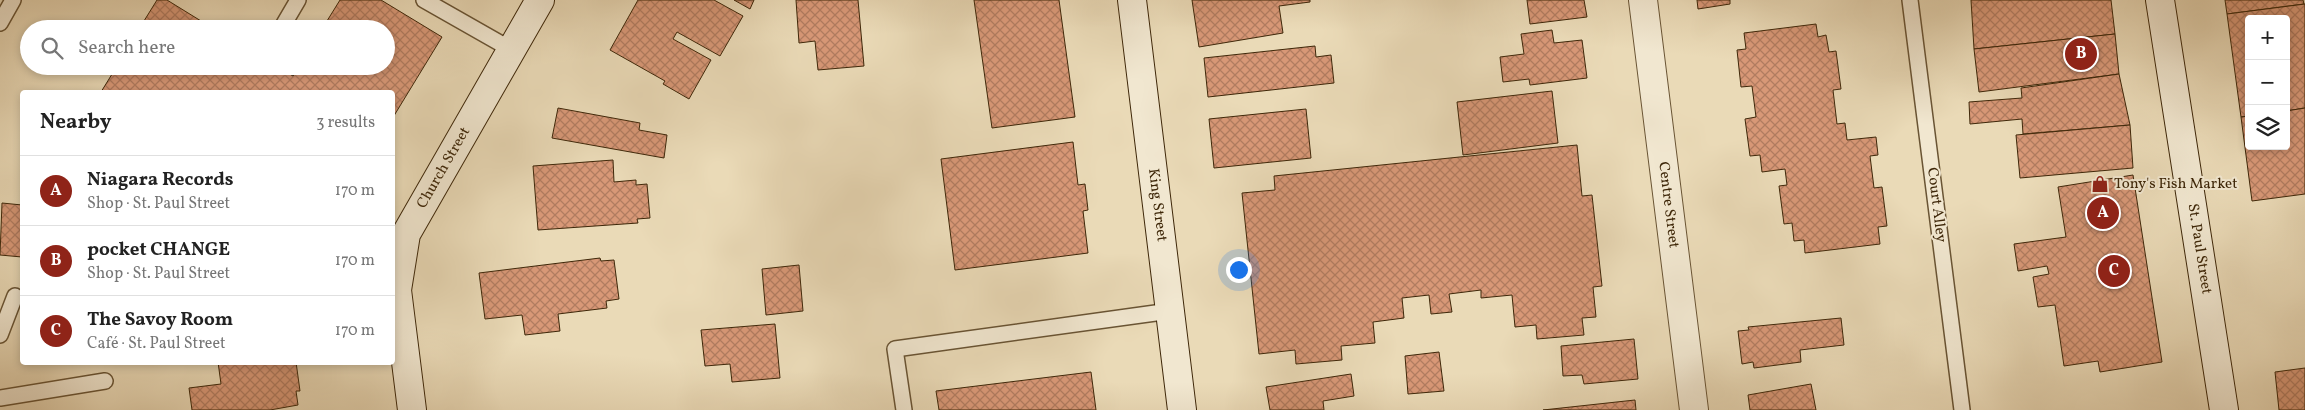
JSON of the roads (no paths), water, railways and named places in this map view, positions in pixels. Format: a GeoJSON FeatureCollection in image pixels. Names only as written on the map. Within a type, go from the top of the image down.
{"type":"FeatureCollection","features":[{"type":"Feature","properties":{"kind":"street","name":"Church Street"},"geometry":{"type":"LineString","coordinates":[[412,410],[397,290],[406,234],[540,0]]}},
{"type":"Feature","properties":{"kind":"street","name":"King Street"},"geometry":{"type":"LineString","coordinates":[[1132,0],[1182,410]]}},
{"type":"Feature","properties":{"kind":"street","name":"Centre Street"},"geometry":{"type":"LineString","coordinates":[[1643,0],[1694,410]]}},
{"type":"Feature","properties":{"kind":"street","name":"St. Paul Street"},"geometry":{"type":"LineString","coordinates":[[2160,0],[2224,410]]}},
{"type":"Feature","properties":{"kind":"lane"},"geometry":{"type":"LineString","coordinates":[[0,23],[13,0]]}},
{"type":"Feature","properties":{"kind":"lane"},"geometry":{"type":"LineString","coordinates":[[286,20],[298,0]]}},
{"type":"Feature","properties":{"kind":"lane"},"geometry":{"type":"LineString","coordinates":[[424,0],[512,50]]}},
{"type":"Feature","properties":{"kind":"lane","name":"Court Alley"},"geometry":{"type":"LineString","coordinates":[[1910,0],[1962,410]]}},
{"type":"Feature","properties":{"kind":"lane"},"geometry":{"type":"LineString","coordinates":[[0,334],[15,296]]}},
{"type":"Feature","properties":{"kind":"lane"},"geometry":{"type":"LineString","coordinates":[[904,410],[895,349],[1170,311]]}},
{"type":"Feature","properties":{"kind":"lane"},"geometry":{"type":"LineString","coordinates":[[0,398],[105,381]]}},
{"type":"Feature","properties":{"kind":"place","name":"pocket CHANGE"},"geometry":{"type":"Point","coordinates":[2081,54]}},
{"type":"Feature","properties":{"kind":"place","name":"Tony's Fish Market"},"geometry":{"type":"Point","coordinates":[2100,184]}},
{"type":"Feature","properties":{"kind":"place","name":"Niagara Records"},"geometry":{"type":"Point","coordinates":[2103,213]}},
{"type":"Feature","properties":{"kind":"place","name":"The Savoy Room"},"geometry":{"type":"Point","coordinates":[2114,271]}}]}
